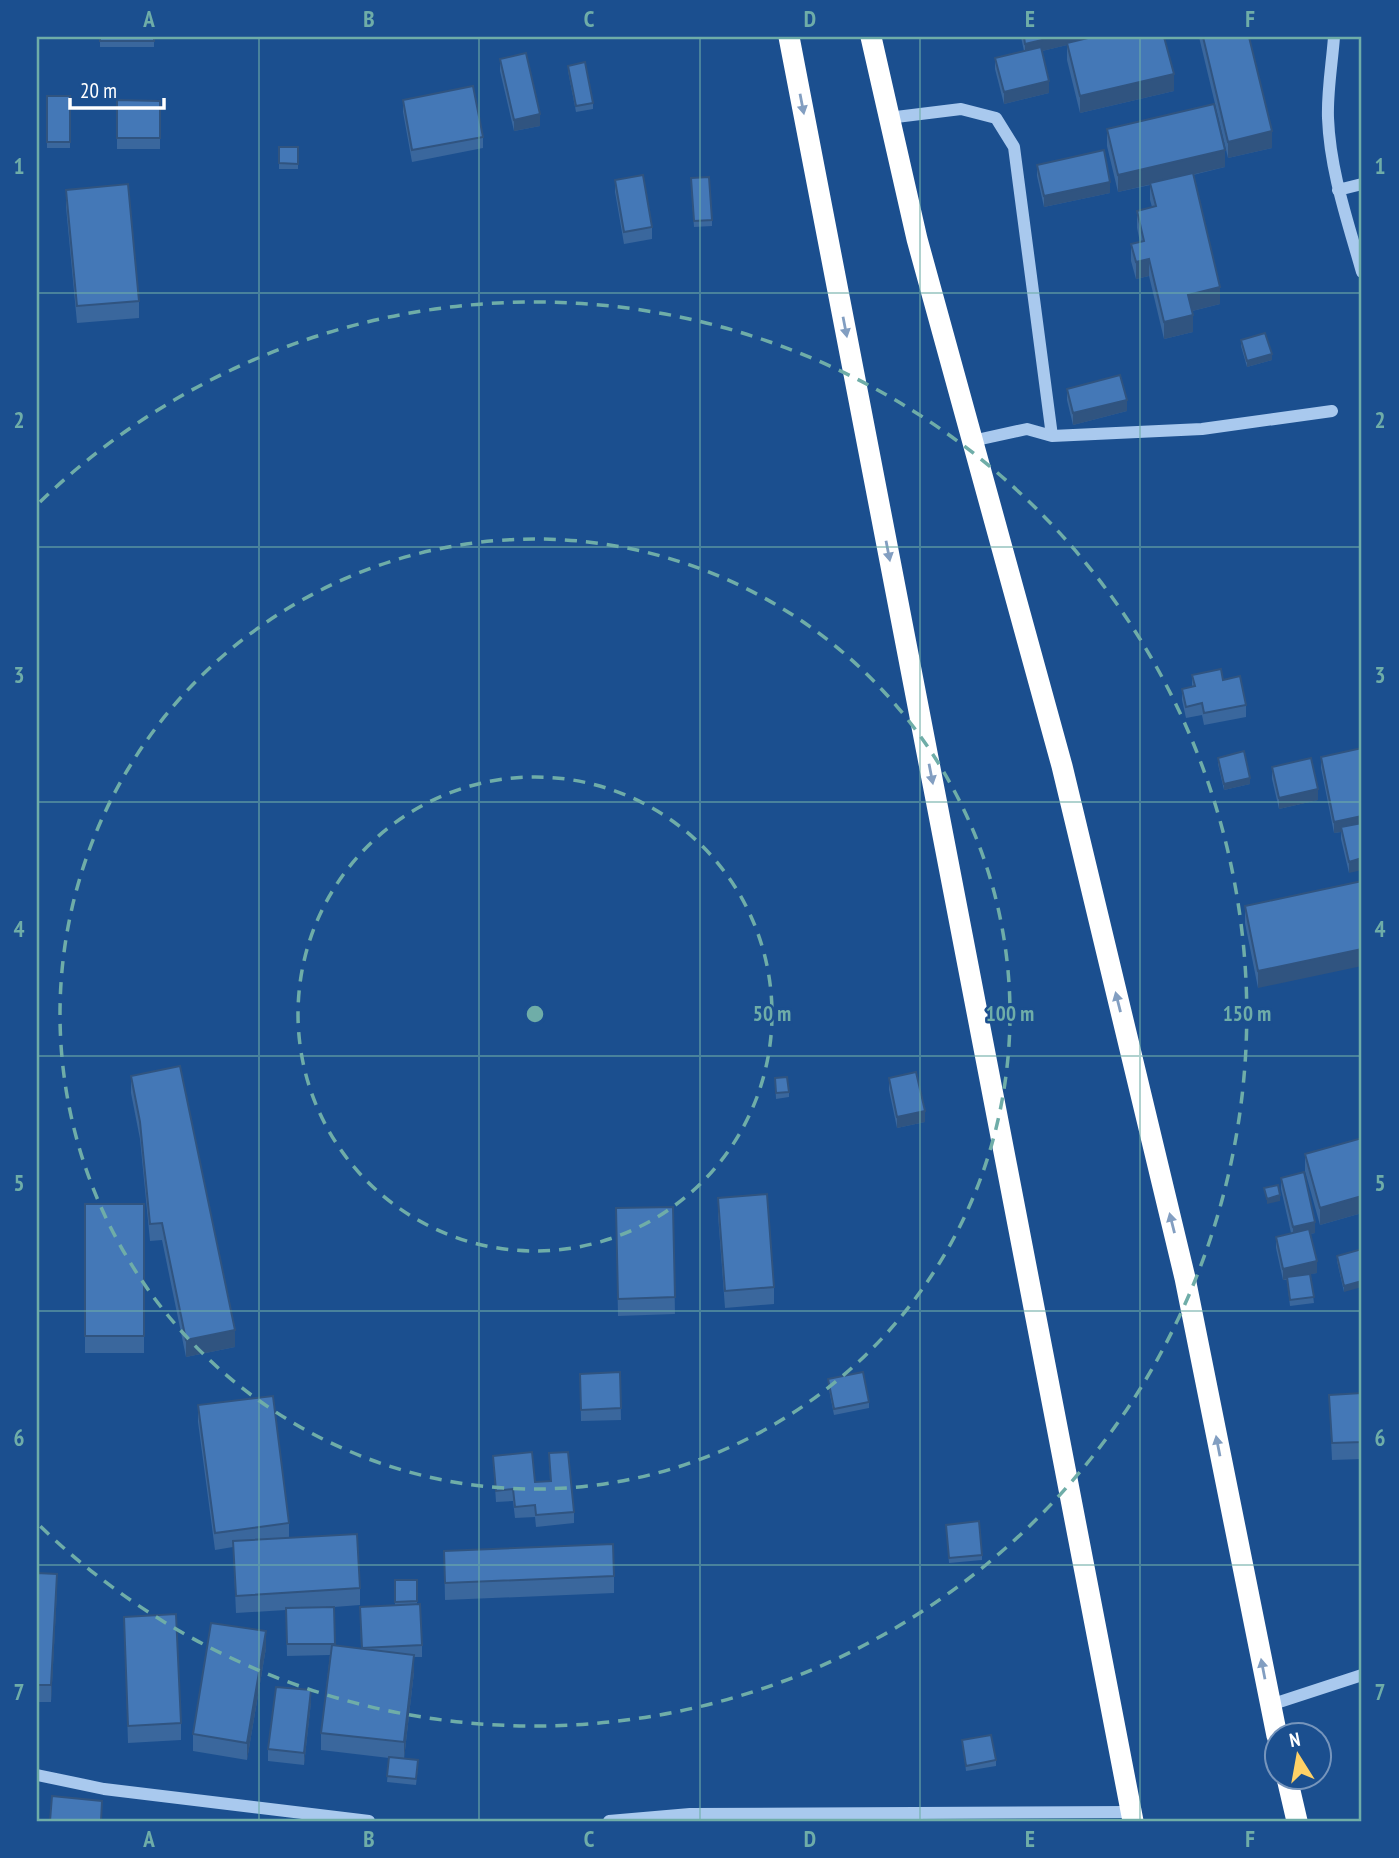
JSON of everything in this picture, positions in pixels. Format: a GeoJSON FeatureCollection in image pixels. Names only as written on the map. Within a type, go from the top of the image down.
{"type":"FeatureCollection","features":[{"type":"Feature","properties":{"kind":"highway"},"geometry":{"type":"LineString","coordinates":[[789,37],[1132,1817]]}},
{"type":"Feature","properties":{"kind":"highway"},"geometry":{"type":"LineString","coordinates":[[871,37],[916,239],[1062,766],[1185,1278],[1274,1722]]}},
{"type":"Feature","properties":{"kind":"highway"},"geometry":{"type":"LineString","coordinates":[[1290,1792],[1297,1821]]}},
{"type":"Feature","properties":{"kind":"street"},"geometry":{"type":"LineString","coordinates":[[1334,37],[1328,118],[1338,190],[1362,272]]}},
{"type":"Feature","properties":{"kind":"street"},"geometry":{"type":"LineString","coordinates":[[888,118],[961,109],[996,118],[1014,147],[1052,436]]}},
{"type":"Feature","properties":{"kind":"street"},"geometry":{"type":"LineString","coordinates":[[1338,190],[1362,184]]}},
{"type":"Feature","properties":{"kind":"street"},"geometry":{"type":"LineString","coordinates":[[972,441],[1027,429],[1052,436],[1202,429],[1332,411]]}},
{"type":"Feature","properties":{"kind":"street"},"geometry":{"type":"LineString","coordinates":[[1270,1705],[1362,1675]]}},
{"type":"Feature","properties":{"kind":"street"},"geometry":{"type":"LineString","coordinates":[[37,1775],[104,1789],[369,1821]]}},
{"type":"Feature","properties":{"kind":"street"},"geometry":{"type":"LineString","coordinates":[[609,1821],[690,1814],[1132,1817]]}},
{"type":"Feature","properties":{"kind":"building"},"geometry":{"type":"Polygon","coordinates":[[[100,37],[154,37],[154,41],[100,41],[100,37]]]}},
{"type":"Feature","properties":{"kind":"building"},"geometry":{"type":"Polygon","coordinates":[[[1024,37],[1055,37],[1025,44],[1024,37]]]}},
{"type":"Feature","properties":{"kind":"building"},"geometry":{"type":"Polygon","coordinates":[[[1092,37],[1164,37],[1174,74],[1080,96],[1067,43],[1092,37]]]}},
{"type":"Feature","properties":{"kind":"building"},"geometry":{"type":"Polygon","coordinates":[[[1203,37],[1249,37],[1272,131],[1228,142],[1203,37]]]}},
{"type":"Feature","properties":{"kind":"building"},"geometry":{"type":"Polygon","coordinates":[[[1041,47],[1049,81],[1004,92],[995,58],[1041,47]]]}},
{"type":"Feature","properties":{"kind":"building"},"geometry":{"type":"Polygon","coordinates":[[[526,53],[540,114],[514,120],[500,59],[526,53]]]}},
{"type":"Feature","properties":{"kind":"building"},"geometry":{"type":"Polygon","coordinates":[[[585,62],[593,103],[576,106],[568,66],[585,62]]]}},
{"type":"Feature","properties":{"kind":"building"},"geometry":{"type":"Polygon","coordinates":[[[473,86],[483,137],[412,150],[403,100],[473,86]]]}},
{"type":"Feature","properties":{"kind":"building"},"geometry":{"type":"Polygon","coordinates":[[[47,96],[70,96],[70,142],[47,142],[47,96]]]}},
{"type":"Feature","properties":{"kind":"building"},"geometry":{"type":"Polygon","coordinates":[[[117,100],[160,101],[160,138],[117,138],[117,100]]]}},
{"type":"Feature","properties":{"kind":"building"},"geometry":{"type":"Polygon","coordinates":[[[1214,104],[1225,150],[1118,175],[1107,129],[1214,104]]]}},
{"type":"Feature","properties":{"kind":"building"},"geometry":{"type":"Polygon","coordinates":[[[279,147],[298,147],[298,164],[279,163],[279,147]]]}},
{"type":"Feature","properties":{"kind":"building"},"geometry":{"type":"Polygon","coordinates":[[[1104,150],[1110,182],[1044,196],[1037,165],[1104,150]]]}},
{"type":"Feature","properties":{"kind":"building"},"geometry":{"type":"Polygon","coordinates":[[[1193,173],[1220,287],[1188,295],[1193,315],[1164,322],[1149,259],[1136,262],[1131,244],[1144,241],[1137,211],[1156,206],[1150,183],[1193,173]]]}},
{"type":"Feature","properties":{"kind":"building"},"geometry":{"type":"Polygon","coordinates":[[[643,175],[652,227],[624,232],[615,180],[643,175]]]}},
{"type":"Feature","properties":{"kind":"building"},"geometry":{"type":"Polygon","coordinates":[[[709,177],[712,220],[694,221],[691,178],[709,177]]]}},
{"type":"Feature","properties":{"kind":"building"},"geometry":{"type":"Polygon","coordinates":[[[128,184],[139,301],[77,306],[66,190],[128,184]]]}},
{"type":"Feature","properties":{"kind":"building"},"geometry":{"type":"Polygon","coordinates":[[[1265,333],[1272,354],[1247,361],[1241,340],[1265,333]]]}},
{"type":"Feature","properties":{"kind":"building"},"geometry":{"type":"Polygon","coordinates":[[[1120,375],[1127,400],[1073,413],[1067,389],[1120,375]]]}},
{"type":"Feature","properties":{"kind":"building"},"geometry":{"type":"Polygon","coordinates":[[[1221,669],[1223,680],[1240,676],[1246,705],[1204,713],[1202,703],[1186,707],[1182,689],[1195,686],[1192,675],[1221,669]]]}},
{"type":"Feature","properties":{"kind":"building"},"geometry":{"type":"Polygon","coordinates":[[[1362,748],[1362,816],[1334,822],[1321,757],[1362,748]]]}},
{"type":"Feature","properties":{"kind":"building"},"geometry":{"type":"Polygon","coordinates":[[[1244,751],[1250,778],[1224,784],[1218,758],[1244,751]]]}},
{"type":"Feature","properties":{"kind":"building"},"geometry":{"type":"Polygon","coordinates":[[[1311,758],[1318,789],[1279,798],[1272,767],[1311,758]]]}},
{"type":"Feature","properties":{"kind":"building"},"geometry":{"type":"Polygon","coordinates":[[[1362,823],[1362,858],[1349,862],[1341,827],[1362,823]]]}},
{"type":"Feature","properties":{"kind":"building"},"geometry":{"type":"Polygon","coordinates":[[[1362,881],[1362,949],[1258,971],[1245,906],[1362,881]]]}},
{"type":"Feature","properties":{"kind":"building"},"geometry":{"type":"Polygon","coordinates":[[[180,1066],[235,1330],[186,1340],[162,1223],[150,1224],[140,1122],[131,1076],[180,1066]]]}},
{"type":"Feature","properties":{"kind":"building"},"geometry":{"type":"Polygon","coordinates":[[[916,1072],[925,1111],[897,1117],[889,1078],[916,1072]]]}},
{"type":"Feature","properties":{"kind":"building"},"geometry":{"type":"Polygon","coordinates":[[[787,1077],[789,1092],[776,1093],[775,1078],[787,1077]]]}},
{"type":"Feature","properties":{"kind":"building"},"geometry":{"type":"Polygon","coordinates":[[[1362,1138],[1362,1196],[1320,1208],[1305,1154],[1362,1138]]]}},
{"type":"Feature","properties":{"kind":"building"},"geometry":{"type":"Polygon","coordinates":[[[1304,1172],[1315,1222],[1293,1227],[1281,1178],[1304,1172]]]}},
{"type":"Feature","properties":{"kind":"building"},"geometry":{"type":"Polygon","coordinates":[[[1278,1185],[1280,1195],[1267,1199],[1264,1188],[1278,1185]]]}},
{"type":"Feature","properties":{"kind":"building"},"geometry":{"type":"Polygon","coordinates":[[[767,1194],[774,1287],[725,1291],[718,1198],[767,1194]]]}},
{"type":"Feature","properties":{"kind":"building"},"geometry":{"type":"Polygon","coordinates":[[[85,1204],[144,1204],[144,1336],[85,1336],[85,1204]]]}},
{"type":"Feature","properties":{"kind":"building"},"geometry":{"type":"Polygon","coordinates":[[[673,1207],[675,1297],[618,1299],[616,1208],[673,1207]]]}},
{"type":"Feature","properties":{"kind":"building"},"geometry":{"type":"Polygon","coordinates":[[[1309,1229],[1317,1261],[1283,1269],[1276,1237],[1309,1229]]]}},
{"type":"Feature","properties":{"kind":"building"},"geometry":{"type":"Polygon","coordinates":[[[1362,1249],[1362,1281],[1344,1286],[1337,1256],[1362,1249]]]}},
{"type":"Feature","properties":{"kind":"building"},"geometry":{"type":"Polygon","coordinates":[[[1310,1274],[1314,1297],[1290,1300],[1287,1277],[1310,1274]]]}},
{"type":"Feature","properties":{"kind":"building"},"geometry":{"type":"Polygon","coordinates":[[[620,1372],[621,1408],[581,1410],[580,1374],[620,1372]]]}},
{"type":"Feature","properties":{"kind":"building"},"geometry":{"type":"Polygon","coordinates":[[[863,1372],[869,1402],[834,1409],[828,1379],[863,1372]]]}},
{"type":"Feature","properties":{"kind":"building"},"geometry":{"type":"Polygon","coordinates":[[[1362,1393],[1362,1442],[1332,1443],[1329,1395],[1362,1393]]]}},
{"type":"Feature","properties":{"kind":"building"},"geometry":{"type":"Polygon","coordinates":[[[273,1396],[289,1523],[215,1533],[198,1405],[273,1396]]]}},
{"type":"Feature","properties":{"kind":"building"},"geometry":{"type":"Polygon","coordinates":[[[532,1452],[535,1482],[551,1481],[549,1453],[568,1452],[574,1512],[536,1515],[535,1505],[515,1507],[513,1489],[496,1491],[493,1456],[532,1452]]]}},
{"type":"Feature","properties":{"kind":"building"},"geometry":{"type":"Polygon","coordinates":[[[979,1521],[982,1555],[949,1558],[946,1525],[979,1521]]]}},
{"type":"Feature","properties":{"kind":"building"},"geometry":{"type":"Polygon","coordinates":[[[357,1534],[360,1588],[236,1596],[233,1541],[357,1534]]]}},
{"type":"Feature","properties":{"kind":"building"},"geometry":{"type":"Polygon","coordinates":[[[613,1544],[614,1576],[445,1583],[444,1551],[613,1544]]]}},
{"type":"Feature","properties":{"kind":"building"},"geometry":{"type":"Polygon","coordinates":[[[37,1573],[57,1574],[51,1685],[37,1685],[37,1573]]]}},
{"type":"Feature","properties":{"kind":"building"},"geometry":{"type":"Polygon","coordinates":[[[395,1580],[417,1580],[417,1601],[395,1602],[395,1580]]]}},
{"type":"Feature","properties":{"kind":"building"},"geometry":{"type":"Polygon","coordinates":[[[420,1604],[422,1645],[362,1648],[360,1607],[420,1604]]]}},
{"type":"Feature","properties":{"kind":"building"},"geometry":{"type":"Polygon","coordinates":[[[334,1607],[335,1644],[287,1644],[286,1608],[334,1607]]]}},
{"type":"Feature","properties":{"kind":"building"},"geometry":{"type":"Polygon","coordinates":[[[176,1614],[181,1723],[128,1726],[124,1617],[176,1614]]]}},
{"type":"Feature","properties":{"kind":"building"},"geometry":{"type":"Polygon","coordinates":[[[211,1623],[266,1631],[247,1743],[193,1734],[211,1623]]]}},
{"type":"Feature","properties":{"kind":"building"},"geometry":{"type":"Polygon","coordinates":[[[332,1645],[414,1655],[404,1742],[321,1733],[332,1645]]]}},
{"type":"Feature","properties":{"kind":"building"},"geometry":{"type":"Polygon","coordinates":[[[276,1687],[311,1690],[304,1753],[268,1749],[276,1687]]]}},
{"type":"Feature","properties":{"kind":"building"},"geometry":{"type":"Polygon","coordinates":[[[991,1735],[996,1760],[966,1766],[962,1740],[991,1735]]]}},
{"type":"Feature","properties":{"kind":"building"},"geometry":{"type":"Polygon","coordinates":[[[389,1757],[418,1760],[416,1779],[387,1776],[389,1757]]]}},
{"type":"Feature","properties":{"kind":"building"},"geometry":{"type":"Polygon","coordinates":[[[52,1796],[102,1801],[101,1821],[50,1821],[52,1796]]]}}]}
